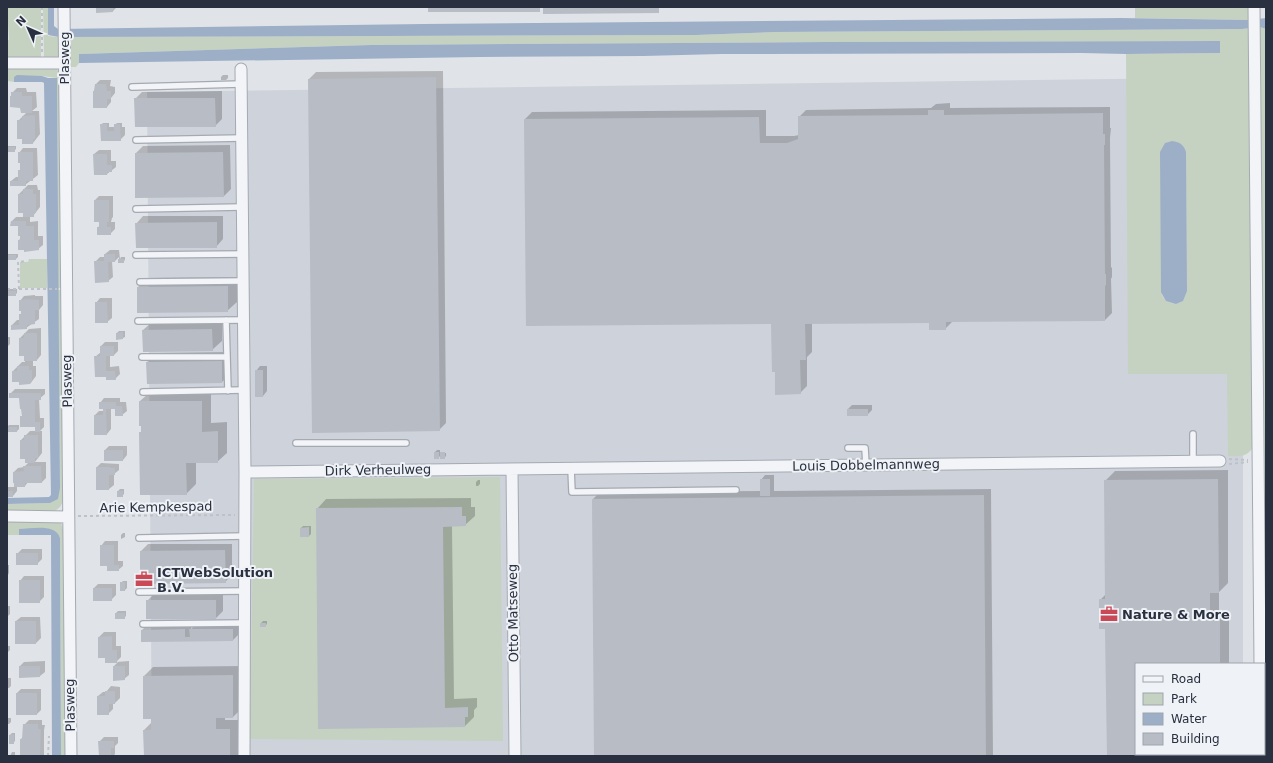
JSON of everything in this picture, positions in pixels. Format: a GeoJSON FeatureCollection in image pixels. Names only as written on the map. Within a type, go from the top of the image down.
{"type":"FeatureCollection","features":[{"type":"Feature","properties":{"kind":"street","name":"Plasweg"},"geometry":{"type":"LineString","coordinates":[[64,7],[70,756]]}},
{"type":"Feature","properties":{"kind":"street"},"geometry":{"type":"LineString","coordinates":[[1254,9],[1260,663]]}},
{"type":"Feature","properties":{"kind":"street"},"geometry":{"type":"LineString","coordinates":[[7,63],[64,63]]}},
{"type":"Feature","properties":{"kind":"street"},"geometry":{"type":"LineString","coordinates":[[241,69],[245,472],[244,756]]}},
{"type":"Feature","properties":{"kind":"street","name":"Louis Dobbelmannweg"},"geometry":{"type":"LineString","coordinates":[[512,469],[1220,461]]}},
{"type":"Feature","properties":{"kind":"street","name":"Dirk Verheulweg"},"geometry":{"type":"LineString","coordinates":[[245,472],[512,469]]}},
{"type":"Feature","properties":{"kind":"street","name":"Otto Matseweg"},"geometry":{"type":"LineString","coordinates":[[512,469],[515,756]]}},
{"type":"Feature","properties":{"kind":"street"},"geometry":{"type":"LineString","coordinates":[[7,516],[68,516]]}},
{"type":"Feature","properties":{"kind":"lane"},"geometry":{"type":"LineString","coordinates":[[132,87],[241,84]]}},
{"type":"Feature","properties":{"kind":"lane"},"geometry":{"type":"LineString","coordinates":[[136,140],[242,138]]}},
{"type":"Feature","properties":{"kind":"lane"},"geometry":{"type":"LineString","coordinates":[[136,209],[242,207]]}},
{"type":"Feature","properties":{"kind":"lane"},"geometry":{"type":"LineString","coordinates":[[136,254],[243,254]]}},
{"type":"Feature","properties":{"kind":"lane"},"geometry":{"type":"LineString","coordinates":[[140,282],[243,281]]}},
{"type":"Feature","properties":{"kind":"lane"},"geometry":{"type":"LineString","coordinates":[[226,320],[228,391]]}},
{"type":"Feature","properties":{"kind":"lane"},"geometry":{"type":"LineString","coordinates":[[138,321],[243,320]]}},
{"type":"Feature","properties":{"kind":"lane"},"geometry":{"type":"LineString","coordinates":[[142,357],[227,357]]}},
{"type":"Feature","properties":{"kind":"lane"},"geometry":{"type":"LineString","coordinates":[[143,392],[244,390]]}},
{"type":"Feature","properties":{"kind":"lane"},"geometry":{"type":"LineString","coordinates":[[1193,434],[1193,462]]}},
{"type":"Feature","properties":{"kind":"lane"},"geometry":{"type":"LineString","coordinates":[[296,443],[406,443]]}},
{"type":"Feature","properties":{"kind":"lane"},"geometry":{"type":"LineString","coordinates":[[848,448],[865,448],[866,465]]}},
{"type":"Feature","properties":{"kind":"lane"},"geometry":{"type":"LineString","coordinates":[[571,468],[572,492],[736,490]]}},
{"type":"Feature","properties":{"kind":"lane"},"geometry":{"type":"LineString","coordinates":[[139,538],[245,536]]}},
{"type":"Feature","properties":{"kind":"lane"},"geometry":{"type":"LineString","coordinates":[[139,592],[245,591]]}},
{"type":"Feature","properties":{"kind":"lane"},"geometry":{"type":"LineString","coordinates":[[143,624],[244,623]]}},
{"type":"Feature","properties":{"kind":"path"},"geometry":{"type":"LineString","coordinates":[[42,7],[42,64]]}},
{"type":"Feature","properties":{"kind":"path"},"geometry":{"type":"LineString","coordinates":[[19,289],[17,273],[18,262],[27,261]]}},
{"type":"Feature","properties":{"kind":"path"},"geometry":{"type":"LineString","coordinates":[[7,289],[61,289]]}},
{"type":"Feature","properties":{"kind":"path"},"geometry":{"type":"LineString","coordinates":[[1220,461],[1238,459],[1258,461]]}},
{"type":"Feature","properties":{"kind":"path"},"geometry":{"type":"LineString","coordinates":[[1220,461],[1229,464],[1258,461]]}},
{"type":"Feature","properties":{"kind":"path","name":"Arie Kempkespad"},"geometry":{"type":"LineString","coordinates":[[68,516],[244,515]]}},
{"type":"Feature","properties":{"kind":"path"},"geometry":{"type":"LineString","coordinates":[[48,756],[49,736]]}},
{"type":"Feature","properties":{"kind":"shaded area"},"geometry":{"type":"Polygon","coordinates":[[[1243,73],[1243,663],[1135,663],[1135,755],[1243,756],[152,756],[147,92],[1190,78],[1243,73]]]}},
{"type":"Feature","properties":{"kind":"green space"},"geometry":{"type":"Polygon","coordinates":[[[7,7],[41,7],[41,59],[7,59],[7,40],[9,40],[7,7]]]}},
{"type":"Feature","properties":{"kind":"green space"},"geometry":{"type":"Polygon","coordinates":[[[43,7],[48,7],[48,36],[58,37],[58,42],[60,42],[59,55],[56,59],[44,59],[43,7]]]}},
{"type":"Feature","properties":{"kind":"green space"},"geometry":{"type":"Polygon","coordinates":[[[1135,7],[1250,7],[1250,20],[1135,18],[1135,7]]]}},
{"type":"Feature","properties":{"kind":"green space"},"geometry":{"type":"Polygon","coordinates":[[[1260,27],[1266,29],[1266,756],[1265,663],[1264,663],[1260,27]]]}},
{"type":"Feature","properties":{"kind":"green space"},"geometry":{"type":"Polygon","coordinates":[[[1250,28],[1253,447],[1251,451],[1245,455],[1239,456],[1228,456],[1227,374],[1128,374],[1126,54],[1220,53],[1220,41],[371,45],[79,54],[79,63],[76,67],[69,67],[70,37],[696,35],[774,32],[1250,28]],[[1172,141],[1165,143],[1162,296],[1166,301],[1174,304],[1183,301],[1187,291],[1186,152],[1183,146],[1172,141]]]}},
{"type":"Feature","properties":{"kind":"green space"},"geometry":{"type":"Polygon","coordinates":[[[7,67],[53,68],[57,69],[60,74],[63,288],[58,288],[57,78],[42,76],[14,77],[14,82],[7,81],[7,67]]]}},
{"type":"Feature","properties":{"kind":"green space"},"geometry":{"type":"Polygon","coordinates":[[[29,259],[47,259],[47,288],[20,288],[20,262],[28,262],[29,259]]]}},
{"type":"Feature","properties":{"kind":"green space"},"geometry":{"type":"Polygon","coordinates":[[[58,290],[63,290],[64,500],[60,507],[55,511],[7,511],[7,504],[50,503],[60,488],[58,290]]]}},
{"type":"Feature","properties":{"kind":"green space"},"geometry":{"type":"Polygon","coordinates":[[[500,477],[503,741],[250,739],[254,479],[500,477]]]}},
{"type":"Feature","properties":{"kind":"green space"},"geometry":{"type":"Polygon","coordinates":[[[7,520],[58,521],[61,523],[64,531],[67,756],[61,756],[60,538],[58,535],[19,529],[19,535],[7,535],[7,520]]]}},
{"type":"Feature","properties":{"kind":"water"},"geometry":{"type":"Polygon","coordinates":[[[48,7],[54,7],[54,26],[58,29],[424,24],[1120,18],[1250,20],[1266,18],[1266,29],[1260,27],[1242,29],[774,32],[696,35],[59,37],[48,35],[48,7]]]}},
{"type":"Feature","properties":{"kind":"water"},"geometry":{"type":"Polygon","coordinates":[[[1220,41],[1220,53],[721,54],[79,63],[79,54],[371,45],[1220,41]]]}},
{"type":"Feature","properties":{"kind":"water"},"geometry":{"type":"Polygon","coordinates":[[[17,75],[57,78],[60,488],[58,499],[50,503],[7,504],[7,498],[49,497],[51,495],[44,83],[14,82],[14,77],[17,75]]]}},
{"type":"Feature","properties":{"kind":"water"},"geometry":{"type":"Polygon","coordinates":[[[1172,141],[1181,144],[1186,152],[1187,291],[1183,301],[1176,304],[1166,301],[1161,292],[1160,152],[1165,143],[1172,141]]]}},
{"type":"Feature","properties":{"kind":"water"},"geometry":{"type":"Polygon","coordinates":[[[42,528],[53,530],[60,538],[61,756],[52,756],[51,535],[19,535],[19,529],[42,528]]]}},
{"type":"Feature","properties":{"kind":"building"},"geometry":{"type":"Polygon","coordinates":[[[96,7],[113,7],[113,12],[96,13],[96,7]]]}},
{"type":"Feature","properties":{"kind":"building"},"geometry":{"type":"Polygon","coordinates":[[[428,7],[540,7],[540,12],[428,12],[428,7]]]}},
{"type":"Feature","properties":{"kind":"building"},"geometry":{"type":"Polygon","coordinates":[[[543,7],[659,7],[659,13],[543,14],[543,7]]]}},
{"type":"Feature","properties":{"kind":"building"},"geometry":{"type":"Polygon","coordinates":[[[436,77],[440,431],[312,433],[308,79],[436,77]]]}},
{"type":"Feature","properties":{"kind":"building"},"geometry":{"type":"Polygon","coordinates":[[[95,84],[106,84],[107,91],[111,91],[111,99],[107,99],[107,108],[93,108],[93,91],[95,84]]]}},
{"type":"Feature","properties":{"kind":"building"},"geometry":{"type":"Polygon","coordinates":[[[11,92],[22,92],[22,96],[32,96],[32,113],[21,113],[20,108],[10,107],[11,92]]]}},
{"type":"Feature","properties":{"kind":"building"},"geometry":{"type":"Polygon","coordinates":[[[134,98],[215,98],[216,127],[135,127],[134,98]]]}},
{"type":"Feature","properties":{"kind":"building"},"geometry":{"type":"Polygon","coordinates":[[[928,110],[944,110],[944,115],[1103,113],[1103,134],[1105,134],[1105,321],[946,322],[946,330],[929,330],[929,323],[805,324],[806,360],[800,360],[801,394],[775,395],[775,372],[772,372],[771,324],[526,326],[524,119],[759,117],[760,143],[787,143],[798,139],[798,116],[928,115],[928,110]]]}},
{"type":"Feature","properties":{"kind":"building"},"geometry":{"type":"Polygon","coordinates":[[[35,115],[35,139],[33,139],[33,144],[22,144],[22,139],[17,139],[17,120],[22,120],[22,116],[35,115]]]}},
{"type":"Feature","properties":{"kind":"building"},"geometry":{"type":"Polygon","coordinates":[[[100,124],[107,124],[107,131],[114,131],[114,124],[120,124],[121,141],[101,141],[100,124]]]}},
{"type":"Feature","properties":{"kind":"building"},"geometry":{"type":"Polygon","coordinates":[[[7,147],[15,147],[15,152],[7,152],[7,147]]]}},
{"type":"Feature","properties":{"kind":"building"},"geometry":{"type":"Polygon","coordinates":[[[18,152],[33,152],[33,181],[26,181],[26,186],[10,186],[10,181],[18,181],[18,170],[20,170],[20,163],[18,163],[18,152]]]}},
{"type":"Feature","properties":{"kind":"building"},"geometry":{"type":"Polygon","coordinates":[[[223,152],[224,197],[135,198],[135,153],[223,152]]]}},
{"type":"Feature","properties":{"kind":"building"},"geometry":{"type":"Polygon","coordinates":[[[93,154],[107,154],[107,165],[112,165],[112,172],[107,172],[107,175],[94,175],[93,154]]]}},
{"type":"Feature","properties":{"kind":"building"},"geometry":{"type":"Polygon","coordinates":[[[23,189],[33,189],[33,194],[36,194],[36,213],[34,213],[34,217],[23,217],[23,213],[18,213],[18,194],[23,194],[23,189]]]}},
{"type":"Feature","properties":{"kind":"building"},"geometry":{"type":"Polygon","coordinates":[[[94,200],[109,200],[109,222],[107,222],[107,227],[111,227],[111,235],[97,235],[97,227],[99,227],[99,222],[94,222],[94,200]]]}},
{"type":"Feature","properties":{"kind":"building"},"geometry":{"type":"Polygon","coordinates":[[[11,221],[26,221],[26,226],[34,226],[34,240],[39,240],[39,250],[24,252],[24,250],[18,250],[18,240],[20,240],[20,236],[18,236],[18,226],[10,226],[11,221]]]}},
{"type":"Feature","properties":{"kind":"building"},"geometry":{"type":"Polygon","coordinates":[[[217,222],[217,248],[136,248],[135,223],[217,222]]]}},
{"type":"Feature","properties":{"kind":"building"},"geometry":{"type":"Polygon","coordinates":[[[104,254],[115,254],[115,262],[108,262],[109,282],[95,283],[94,261],[104,261],[104,254]]]}},
{"type":"Feature","properties":{"kind":"building"},"geometry":{"type":"Polygon","coordinates":[[[7,255],[16,255],[16,260],[7,260],[7,255]]]}},
{"type":"Feature","properties":{"kind":"building"},"geometry":{"type":"Polygon","coordinates":[[[118,259],[124,259],[124,263],[118,263],[118,259]]]}},
{"type":"Feature","properties":{"kind":"building"},"geometry":{"type":"Polygon","coordinates":[[[228,286],[228,312],[137,313],[137,287],[228,286]]]}},
{"type":"Feature","properties":{"kind":"building"},"geometry":{"type":"Polygon","coordinates":[[[7,291],[16,291],[16,296],[7,296],[7,291]]]}},
{"type":"Feature","properties":{"kind":"building"},"geometry":{"type":"Polygon","coordinates":[[[19,300],[39,300],[39,310],[35,310],[35,324],[27,325],[27,329],[11,330],[11,325],[19,325],[19,314],[21,314],[21,311],[19,311],[19,300]]]}},
{"type":"Feature","properties":{"kind":"building"},"geometry":{"type":"Polygon","coordinates":[[[95,302],[107,302],[108,323],[95,323],[95,302]]]}},
{"type":"Feature","properties":{"kind":"building"},"geometry":{"type":"Polygon","coordinates":[[[212,329],[213,351],[143,352],[142,330],[212,329]]]}},
{"type":"Feature","properties":{"kind":"building"},"geometry":{"type":"Polygon","coordinates":[[[123,332],[123,339],[116,340],[116,333],[123,332]]]}},
{"type":"Feature","properties":{"kind":"building"},"geometry":{"type":"Polygon","coordinates":[[[24,333],[37,333],[37,361],[24,361],[24,356],[19,356],[19,338],[24,338],[24,333]]]}},
{"type":"Feature","properties":{"kind":"building"},"geometry":{"type":"Polygon","coordinates":[[[100,346],[114,346],[114,356],[106,356],[106,371],[115,371],[116,380],[106,380],[106,377],[95,377],[94,356],[100,356],[100,346]]]}},
{"type":"Feature","properties":{"kind":"building"},"geometry":{"type":"Polygon","coordinates":[[[222,361],[222,383],[147,384],[146,362],[222,361]]]}},
{"type":"Feature","properties":{"kind":"building"},"geometry":{"type":"Polygon","coordinates":[[[17,366],[29,366],[29,370],[32,370],[32,382],[30,382],[30,384],[19,385],[19,382],[12,382],[12,371],[17,371],[17,366]]]}},
{"type":"Feature","properties":{"kind":"building"},"geometry":{"type":"Polygon","coordinates":[[[255,370],[263,370],[263,397],[255,397],[255,370]]]}},
{"type":"Feature","properties":{"kind":"building"},"geometry":{"type":"Polygon","coordinates":[[[9,393],[41,393],[41,400],[35,400],[35,422],[40,422],[40,432],[35,432],[35,427],[20,427],[20,416],[22,416],[19,398],[9,398],[9,393]]]}},
{"type":"Feature","properties":{"kind":"building"},"geometry":{"type":"Polygon","coordinates":[[[139,401],[202,401],[202,432],[218,431],[218,463],[186,463],[187,495],[140,495],[139,432],[141,432],[141,426],[139,426],[139,401]]]}},
{"type":"Feature","properties":{"kind":"building"},"geometry":{"type":"Polygon","coordinates":[[[99,402],[116,402],[116,406],[122,406],[123,416],[115,416],[115,409],[106,409],[107,435],[94,435],[94,415],[103,415],[103,409],[99,409],[99,402]]]}},
{"type":"Feature","properties":{"kind":"building"},"geometry":{"type":"Polygon","coordinates":[[[847,409],[868,409],[868,416],[847,416],[847,409]]]}},
{"type":"Feature","properties":{"kind":"building"},"geometry":{"type":"Polygon","coordinates":[[[7,427],[17,427],[17,432],[7,432],[7,427]]]}},
{"type":"Feature","properties":{"kind":"building"},"geometry":{"type":"Polygon","coordinates":[[[24,435],[38,435],[38,458],[35,458],[35,463],[25,463],[25,459],[20,459],[20,440],[24,440],[24,435]]]}},
{"type":"Feature","properties":{"kind":"building"},"geometry":{"type":"Polygon","coordinates":[[[104,450],[123,450],[123,461],[104,461],[104,450]]]}},
{"type":"Feature","properties":{"kind":"building"},"geometry":{"type":"Polygon","coordinates":[[[434,452],[439,452],[439,459],[434,459],[434,452]]]}},
{"type":"Feature","properties":{"kind":"building"},"geometry":{"type":"Polygon","coordinates":[[[440,452],[445,452],[445,459],[440,459],[440,452]]]}},
{"type":"Feature","properties":{"kind":"building"},"geometry":{"type":"Polygon","coordinates":[[[23,466],[41,466],[42,483],[25,483],[25,487],[14,487],[13,472],[24,471],[23,466]]]}},
{"type":"Feature","properties":{"kind":"building"},"geometry":{"type":"Polygon","coordinates":[[[96,467],[115,468],[115,475],[109,475],[109,490],[96,490],[96,467]]]}},
{"type":"Feature","properties":{"kind":"building"},"geometry":{"type":"Polygon","coordinates":[[[760,479],[770,479],[770,496],[760,496],[760,479]]]}},
{"type":"Feature","properties":{"kind":"building"},"geometry":{"type":"Polygon","coordinates":[[[1218,479],[1219,593],[1210,593],[1210,621],[1220,620],[1220,663],[1135,663],[1135,755],[1221,756],[1107,756],[1105,629],[1099,629],[1099,599],[1105,599],[1104,480],[1218,479]]]}},
{"type":"Feature","properties":{"kind":"building"},"geometry":{"type":"Polygon","coordinates":[[[7,491],[13,491],[13,497],[7,497],[7,491]]]}},
{"type":"Feature","properties":{"kind":"building"},"geometry":{"type":"Polygon","coordinates":[[[117,491],[123,491],[123,497],[117,497],[117,491]]]}},
{"type":"Feature","properties":{"kind":"building"},"geometry":{"type":"Polygon","coordinates":[[[984,495],[986,756],[594,756],[592,499],[984,495]]]}},
{"type":"Feature","properties":{"kind":"building"},"geometry":{"type":"Polygon","coordinates":[[[462,507],[462,516],[466,516],[466,526],[443,527],[445,708],[468,707],[468,717],[465,717],[465,727],[318,729],[316,508],[462,507]]]}},
{"type":"Feature","properties":{"kind":"building"},"geometry":{"type":"Polygon","coordinates":[[[309,527],[309,537],[300,537],[300,528],[309,527]]]}},
{"type":"Feature","properties":{"kind":"building"},"geometry":{"type":"Polygon","coordinates":[[[100,545],[114,545],[114,565],[119,565],[119,571],[107,571],[107,566],[100,566],[100,545]]]}},
{"type":"Feature","properties":{"kind":"building"},"geometry":{"type":"Polygon","coordinates":[[[225,550],[226,583],[140,584],[140,551],[225,550]]]}},
{"type":"Feature","properties":{"kind":"building"},"geometry":{"type":"Polygon","coordinates":[[[16,553],[38,553],[38,565],[16,565],[16,553]]]}},
{"type":"Feature","properties":{"kind":"building"},"geometry":{"type":"Polygon","coordinates":[[[19,580],[40,580],[40,603],[19,603],[19,580]]]}},
{"type":"Feature","properties":{"kind":"building"},"geometry":{"type":"Polygon","coordinates":[[[120,582],[125,582],[125,591],[120,591],[120,582]]]}},
{"type":"Feature","properties":{"kind":"building"},"geometry":{"type":"Polygon","coordinates":[[[93,588],[112,588],[112,601],[93,601],[93,588]]]}},
{"type":"Feature","properties":{"kind":"building"},"geometry":{"type":"Polygon","coordinates":[[[146,600],[216,600],[216,619],[146,619],[146,600]]]}},
{"type":"Feature","properties":{"kind":"building"},"geometry":{"type":"Polygon","coordinates":[[[115,613],[125,613],[125,619],[115,619],[115,613]]]}},
{"type":"Feature","properties":{"kind":"building"},"geometry":{"type":"Polygon","coordinates":[[[15,621],[36,621],[36,644],[15,644],[15,621]]]}},
{"type":"Feature","properties":{"kind":"building"},"geometry":{"type":"Polygon","coordinates":[[[260,623],[266,623],[266,627],[260,627],[260,623]]]}},
{"type":"Feature","properties":{"kind":"building"},"geometry":{"type":"Polygon","coordinates":[[[185,629],[185,637],[190,637],[189,629],[233,629],[233,641],[141,642],[141,630],[185,629]]]}},
{"type":"Feature","properties":{"kind":"building"},"geometry":{"type":"Polygon","coordinates":[[[112,636],[112,650],[117,650],[117,663],[105,663],[105,658],[98,658],[98,637],[112,636]]]}},
{"type":"Feature","properties":{"kind":"building"},"geometry":{"type":"Polygon","coordinates":[[[19,666],[40,666],[40,677],[19,678],[19,666]]]}},
{"type":"Feature","properties":{"kind":"building"},"geometry":{"type":"Polygon","coordinates":[[[113,666],[125,666],[125,680],[113,681],[113,666]]]}},
{"type":"Feature","properties":{"kind":"building"},"geometry":{"type":"Polygon","coordinates":[[[233,675],[233,718],[216,718],[216,729],[230,729],[230,756],[144,756],[143,730],[151,730],[151,719],[143,719],[143,676],[233,675]]]}},
{"type":"Feature","properties":{"kind":"building"},"geometry":{"type":"Polygon","coordinates":[[[105,691],[115,691],[115,704],[109,704],[109,715],[97,715],[97,696],[105,696],[105,691]]]}},
{"type":"Feature","properties":{"kind":"building"},"geometry":{"type":"Polygon","coordinates":[[[16,693],[37,693],[37,715],[16,715],[16,693]]]}},
{"type":"Feature","properties":{"kind":"building"},"geometry":{"type":"Polygon","coordinates":[[[23,724],[38,724],[38,729],[41,729],[40,756],[20,756],[20,739],[22,739],[23,724]]]}},
{"type":"Feature","properties":{"kind":"building"},"geometry":{"type":"Polygon","coordinates":[[[14,734],[14,744],[9,744],[9,735],[14,734]]]}},
{"type":"Feature","properties":{"kind":"building"},"geometry":{"type":"Polygon","coordinates":[[[98,741],[114,741],[114,748],[111,748],[111,756],[99,756],[98,741]]]}},
{"type":"Feature","properties":{"kind":"place","name":"ICTWebSolution B.V."},"geometry":{"type":"Point","coordinates":[144,579]}},
{"type":"Feature","properties":{"kind":"place","name":"Nature & More"},"geometry":{"type":"Point","coordinates":[1109,614]}}]}
